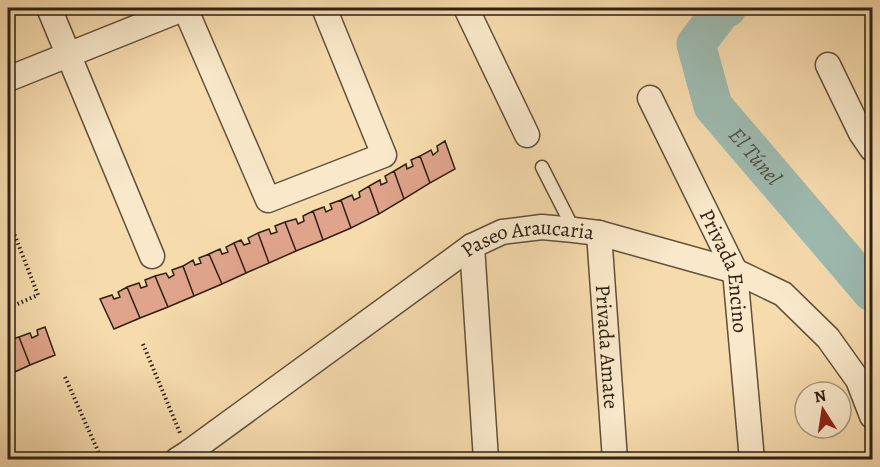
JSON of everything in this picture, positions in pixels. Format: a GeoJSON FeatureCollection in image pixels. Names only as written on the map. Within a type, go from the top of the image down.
{"type":"FeatureCollection","features":[{"type":"Feature","properties":{"kind":"street"},"geometry":{"type":"LineString","coordinates":[[49,8],[152,256]]}},
{"type":"Feature","properties":{"kind":"street"},"geometry":{"type":"LineString","coordinates":[[8,79],[185,8],[268,200],[384,155],[324,8]]}},
{"type":"Feature","properties":{"kind":"street"},"geometry":{"type":"LineString","coordinates":[[466,8],[527,135]]}},
{"type":"Feature","properties":{"kind":"street"},"geometry":{"type":"LineString","coordinates":[[828,64],[861,133],[873,149]]}},
{"type":"Feature","properties":{"kind":"street","name":"Privada Encino"},"geometry":{"type":"LineString","coordinates":[[650,98],[735,271],[752,459]]}},
{"type":"Feature","properties":{"kind":"street","name":"Paseo Araucaria"},"geometry":{"type":"LineString","coordinates":[[180,450],[188,453],[472,246],[502,232],[542,227],[599,233],[735,271],[783,294],[828,338],[858,380],[873,416]]}},
{"type":"Feature","properties":{"kind":"street","name":"Privada Amate"},"geometry":{"type":"LineString","coordinates":[[599,233],[615,459]]}},
{"type":"Feature","properties":{"kind":"street"},"geometry":{"type":"LineString","coordinates":[[472,246],[486,459]]}},
{"type":"Feature","properties":{"kind":"lane"},"geometry":{"type":"LineString","coordinates":[[542,167],[574,230]]}},
{"type":"Feature","properties":{"kind":"path"},"geometry":{"type":"LineString","coordinates":[[8,218],[38,295],[8,308]]}},
{"type":"Feature","properties":{"kind":"path"},"geometry":{"type":"LineString","coordinates":[[143,344],[180,450]]}},
{"type":"Feature","properties":{"kind":"path"},"geometry":{"type":"LineString","coordinates":[[65,377],[102,459]]}},
{"type":"Feature","properties":{"kind":"building"},"geometry":{"type":"Polygon","coordinates":[[[445,141],[455,169],[430,183],[420,156],[431,150],[433,155],[438,151],[437,146],[445,141]]]}},
{"type":"Feature","properties":{"kind":"building"},"geometry":{"type":"Polygon","coordinates":[[[420,156],[430,183],[404,199],[394,171],[406,164],[407,169],[413,166],[411,160],[420,156]]]}},
{"type":"Feature","properties":{"kind":"building"},"geometry":{"type":"Polygon","coordinates":[[[394,171],[404,199],[379,214],[369,186],[380,180],[381,185],[387,182],[385,176],[394,171]]]}},
{"type":"Feature","properties":{"kind":"building"},"geometry":{"type":"Polygon","coordinates":[[[369,186],[379,214],[351,228],[341,200],[352,195],[354,200],[360,197],[359,192],[369,186]]]}},
{"type":"Feature","properties":{"kind":"building"},"geometry":{"type":"Polygon","coordinates":[[[341,200],[351,228],[323,240],[313,211],[324,207],[326,212],[332,209],[330,204],[341,200]]]}},
{"type":"Feature","properties":{"kind":"building"},"geometry":{"type":"Polygon","coordinates":[[[313,211],[323,240],[296,251],[285,222],[296,219],[298,224],[304,221],[303,216],[313,211]]]}},
{"type":"Feature","properties":{"kind":"building"},"geometry":{"type":"Polygon","coordinates":[[[285,222],[296,251],[269,263],[258,233],[269,229],[271,234],[277,232],[275,226],[285,222]]]}},
{"type":"Feature","properties":{"kind":"building"},"geometry":{"type":"Polygon","coordinates":[[[258,233],[269,263],[246,273],[234,243],[241,240],[244,245],[250,243],[248,238],[258,233]]]}},
{"type":"Feature","properties":{"kind":"building"},"geometry":{"type":"Polygon","coordinates":[[[234,243],[246,273],[222,284],[209,254],[220,249],[222,254],[228,252],[226,247],[234,243]]]}},
{"type":"Feature","properties":{"kind":"building"},"geometry":{"type":"Polygon","coordinates":[[[209,254],[222,284],[194,296],[183,266],[193,260],[195,265],[201,263],[199,258],[209,254]]]}},
{"type":"Feature","properties":{"kind":"building"},"geometry":{"type":"Polygon","coordinates":[[[183,266],[194,296],[168,307],[155,276],[166,273],[169,278],[174,275],[172,270],[183,266]]]}},
{"type":"Feature","properties":{"kind":"building"},"geometry":{"type":"Polygon","coordinates":[[[155,276],[168,307],[140,318],[127,287],[139,283],[141,288],[147,286],[145,280],[155,276]]]}},
{"type":"Feature","properties":{"kind":"building"},"geometry":{"type":"Polygon","coordinates":[[[127,287],[140,318],[114,329],[100,299],[112,295],[114,299],[120,297],[118,292],[127,287]]]}},
{"type":"Feature","properties":{"kind":"building"},"geometry":{"type":"Polygon","coordinates":[[[45,327],[55,355],[30,365],[19,337],[30,333],[32,338],[38,335],[37,330],[45,327]]]}},
{"type":"Feature","properties":{"kind":"building"},"geometry":{"type":"Polygon","coordinates":[[[19,337],[30,365],[8,375],[8,347],[11,346],[9,340],[19,337]]]}},
{"type":"Feature","properties":{"kind":"waterway","name":"El Túnel"},"geometry":{"type":"LineString","coordinates":[[727,8],[722,10],[696,44],[713,106],[872,292]]}}]}
